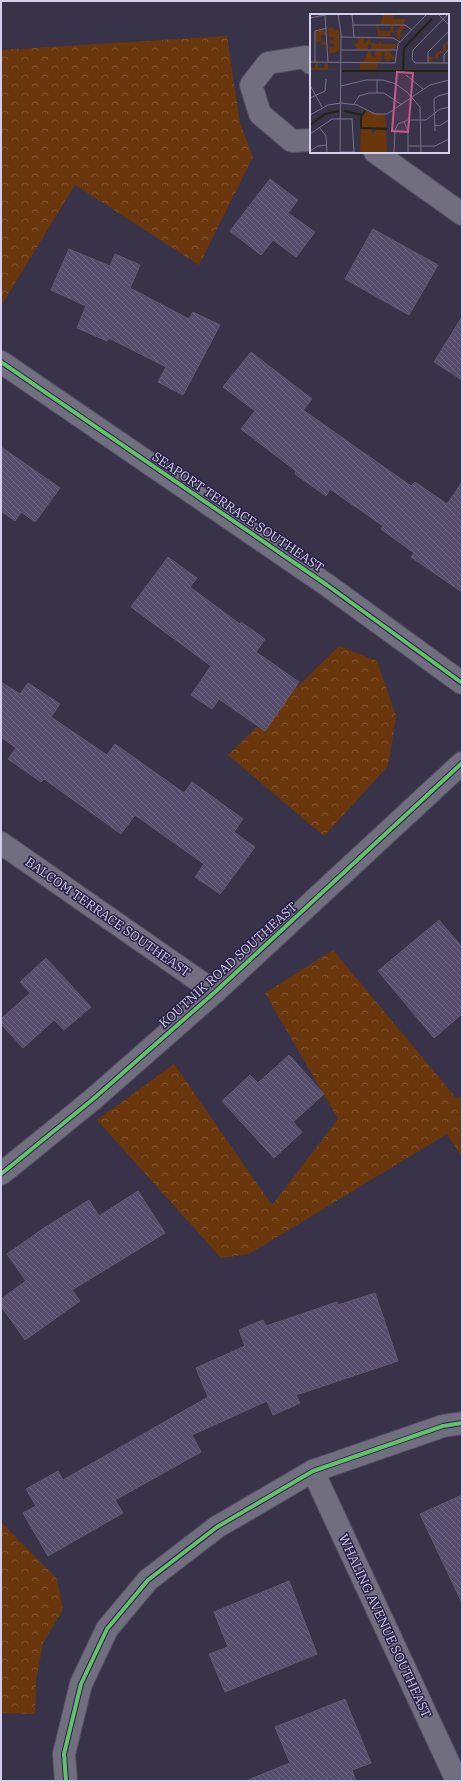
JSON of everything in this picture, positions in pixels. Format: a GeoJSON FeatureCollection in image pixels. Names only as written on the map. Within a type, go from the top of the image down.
{"type":"FeatureCollection","features":[{"type":"Feature","properties":{"kind":"street"},"geometry":{"type":"LineString","coordinates":[[310,61],[305,58],[268,63],[251,85],[260,114],[292,141],[310,140]]}},
{"type":"Feature","properties":{"kind":"street"},"geometry":{"type":"LineString","coordinates":[[376,153],[462,214]]}},
{"type":"Feature","properties":{"kind":"street","name":"SEAPORT TERRACE SOUTHEAST"},"geometry":{"type":"LineString","coordinates":[[1,362],[327,585],[462,683]]}},
{"type":"Feature","properties":{"kind":"street","name":"KOUTNIK ROAD SOUTHEAST"},"geometry":{"type":"LineString","coordinates":[[1,1174],[92,1100],[215,992],[462,763]]}},
{"type":"Feature","properties":{"kind":"street","name":"BALCOM TERRACE SOUTHEAST"},"geometry":{"type":"LineString","coordinates":[[1,842],[215,992]]}},
{"type":"Feature","properties":{"kind":"street"},"geometry":{"type":"LineString","coordinates":[[66,1781],[64,1754],[81,1684],[107,1629],[148,1580],[217,1527],[313,1471],[443,1426],[462,1423]]}},
{"type":"Feature","properties":{"kind":"street","name":"WHALING AVENUE SOUTHEAST"},"geometry":{"type":"LineString","coordinates":[[313,1471],[457,1781]]}},
{"type":"Feature","properties":{"kind":"green space"},"geometry":{"type":"Polygon","coordinates":[[[227,36],[240,123],[253,157],[199,265],[75,185],[1,306],[1,50],[227,36]]]}},
{"type":"Feature","properties":{"kind":"green space"},"geometry":{"type":"Polygon","coordinates":[[[339,646],[377,661],[396,716],[388,766],[324,836],[228,755],[339,646]]]}},
{"type":"Feature","properties":{"kind":"green space"},"geometry":{"type":"Polygon","coordinates":[[[333,950],[457,1099],[462,1096],[462,1157],[447,1134],[249,1254],[221,1258],[97,1120],[174,1064],[272,1205],[338,1119],[265,993],[333,950]]]}},
{"type":"Feature","properties":{"kind":"green space"},"geometry":{"type":"Polygon","coordinates":[[[1,1522],[57,1579],[63,1610],[43,1643],[36,1681],[35,1714],[1,1713],[1,1522]]]}},
{"type":"Feature","properties":{"kind":"building"},"geometry":{"type":"Polygon","coordinates":[[[270,179],[298,200],[288,213],[315,232],[296,257],[273,240],[261,255],[230,231],[270,179]]]}},
{"type":"Feature","properties":{"kind":"building"},"geometry":{"type":"Polygon","coordinates":[[[373,229],[438,265],[409,315],[345,279],[373,229]]]}},
{"type":"Feature","properties":{"kind":"building"},"geometry":{"type":"Polygon","coordinates":[[[69,249],[110,266],[115,254],[140,265],[130,288],[189,319],[193,312],[220,325],[183,395],[158,382],[166,367],[109,338],[107,341],[77,328],[86,306],[51,290],[69,249]]]}},
{"type":"Feature","properties":{"kind":"building"},"geometry":{"type":"Polygon","coordinates":[[[462,317],[462,380],[434,362],[462,317]]]}},
{"type":"Feature","properties":{"kind":"building"},"geometry":{"type":"Polygon","coordinates":[[[251,352],[312,399],[303,410],[411,486],[415,482],[447,504],[462,482],[462,592],[411,557],[414,553],[381,529],[383,526],[330,489],[326,496],[295,474],[296,471],[241,429],[255,411],[223,387],[251,352]]]}},
{"type":"Feature","properties":{"kind":"building"},"geometry":{"type":"Polygon","coordinates":[[[1,447],[60,488],[35,522],[21,512],[15,521],[1,511],[1,447]]]}},
{"type":"Feature","properties":{"kind":"building"},"geometry":{"type":"Polygon","coordinates":[[[168,557],[197,578],[190,587],[240,624],[241,622],[265,639],[256,652],[299,682],[265,731],[219,699],[212,709],[191,695],[211,666],[131,607],[168,557]]]}},
{"type":"Feature","properties":{"kind":"building"},"geometry":{"type":"Polygon","coordinates":[[[1,682],[20,694],[28,683],[60,704],[51,717],[107,755],[115,744],[184,793],[192,782],[243,819],[234,832],[255,847],[220,894],[195,877],[204,864],[135,815],[121,834],[44,779],[41,782],[8,759],[16,748],[1,737],[1,682]]]}},
{"type":"Feature","properties":{"kind":"building"},"geometry":{"type":"Polygon","coordinates":[[[439,920],[462,947],[462,1014],[434,1038],[378,971],[439,920]]]}},
{"type":"Feature","properties":{"kind":"building"},"geometry":{"type":"Polygon","coordinates":[[[46,958],[91,1007],[64,1030],[54,1020],[23,1048],[1,1024],[1,1019],[30,993],[20,982],[46,958]]]}},
{"type":"Feature","properties":{"kind":"building"},"geometry":{"type":"Polygon","coordinates":[[[289,1055],[324,1094],[293,1122],[302,1132],[274,1158],[222,1101],[250,1075],[258,1083],[289,1055]]]}},
{"type":"Feature","properties":{"kind":"building"},"geometry":{"type":"Polygon","coordinates":[[[138,1191],[165,1233],[72,1290],[80,1301],[25,1340],[1,1306],[1,1299],[26,1281],[7,1254],[44,1228],[89,1200],[99,1216],[138,1191]]]}},
{"type":"Feature","properties":{"kind":"building"},"geometry":{"type":"Polygon","coordinates":[[[375,1293],[398,1361],[296,1395],[300,1403],[273,1415],[267,1401],[192,1435],[201,1452],[115,1500],[123,1513],[48,1556],[23,1513],[36,1506],[26,1489],[58,1471],[63,1480],[208,1397],[196,1368],[245,1346],[239,1330],[263,1320],[266,1326],[337,1302],[338,1305],[375,1293]]]}},
{"type":"Feature","properties":{"kind":"building"},"geometry":{"type":"Polygon","coordinates":[[[462,1495],[462,1603],[420,1514],[462,1495]]]}},
{"type":"Feature","properties":{"kind":"building"},"geometry":{"type":"Polygon","coordinates":[[[289,1581],[317,1654],[225,1692],[209,1654],[228,1647],[214,1612],[289,1581]]]}},
{"type":"Feature","properties":{"kind":"building"},"geometry":{"type":"Polygon","coordinates":[[[345,1699],[371,1763],[352,1770],[356,1781],[248,1780],[290,1763],[275,1727],[345,1699]]]}},
{"type":"Feature","properties":{"kind":"cycle path"},"geometry":{"type":"LineString","coordinates":[[1,362],[327,585],[462,683]]}},
{"type":"Feature","properties":{"kind":"cycle path"},"geometry":{"type":"LineString","coordinates":[[1,1174],[92,1100],[215,992],[462,763]]}},
{"type":"Feature","properties":{"kind":"cycle path"},"geometry":{"type":"LineString","coordinates":[[66,1781],[64,1754],[81,1684],[107,1629],[148,1580],[217,1527],[313,1471],[443,1426],[462,1423]]}}]}
